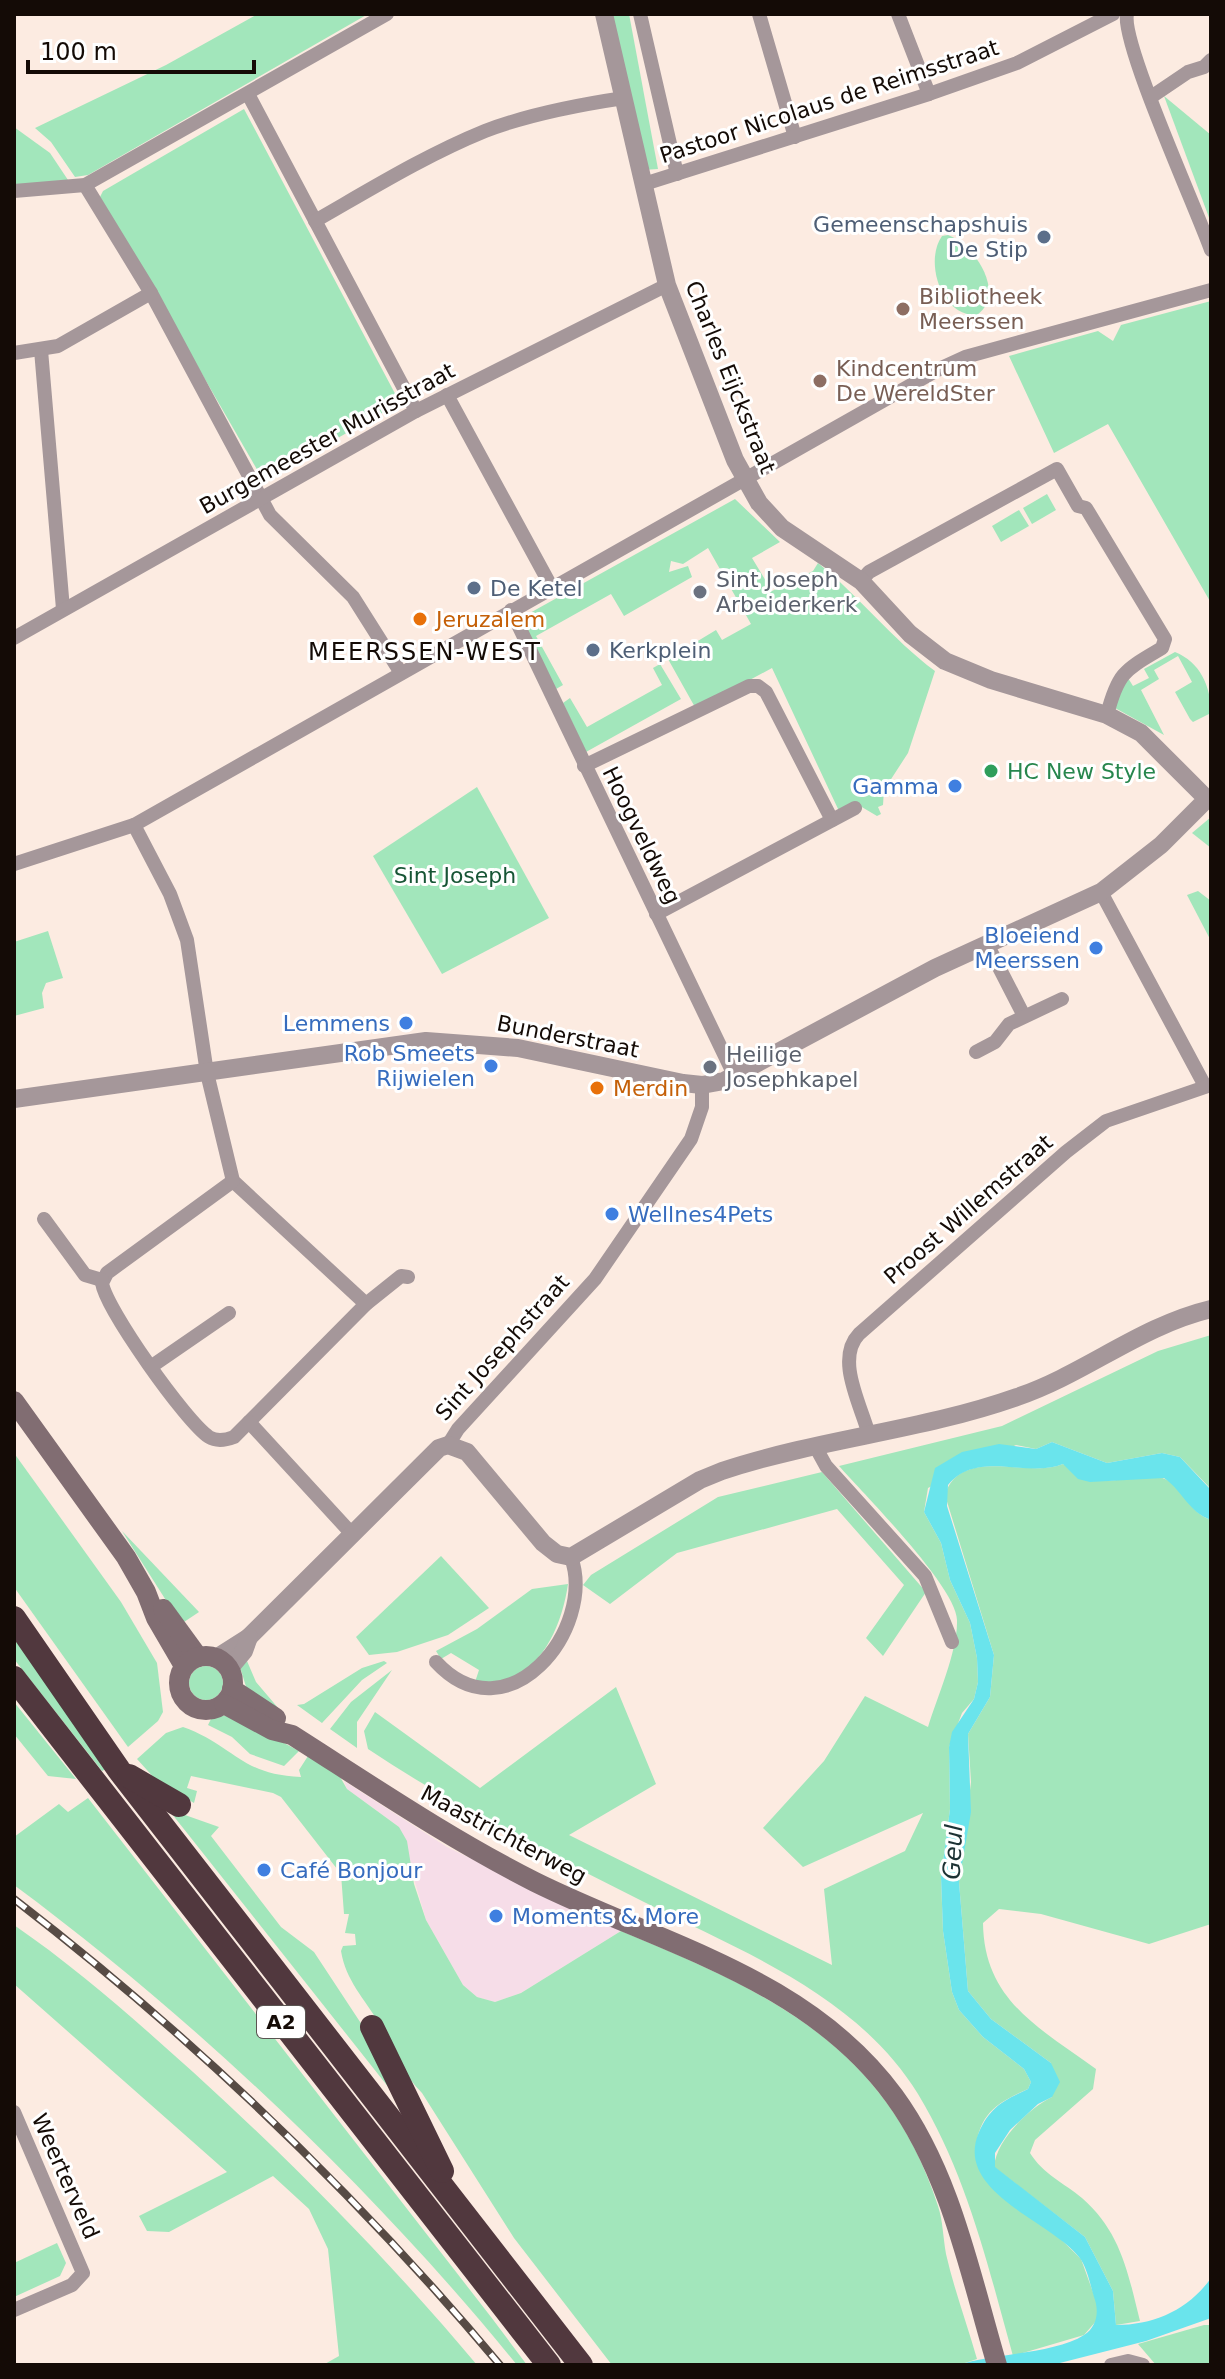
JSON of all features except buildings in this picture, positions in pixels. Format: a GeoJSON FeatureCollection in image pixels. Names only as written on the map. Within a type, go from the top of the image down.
{"type":"FeatureCollection","features":[{"type":"Feature","properties":{"kind":"highway","name":"A2"},"geometry":{"type":"LineString","coordinates":[[14,1618],[119,1770],[581,2365]]}},
{"type":"Feature","properties":{"kind":"highway","name":"A2"},"geometry":{"type":"LineString","coordinates":[[14,1678],[549,2365]]}},
{"type":"Feature","properties":{"kind":"highway","name":"A2"},"geometry":{"type":"LineString","coordinates":[[119,1770],[179,1805]]}},
{"type":"Feature","properties":{"kind":"highway","name":"A2"},"geometry":{"type":"LineString","coordinates":[[372,2027],[460,2209]]}},
{"type":"Feature","properties":{"kind":"main road","name":"Maastrichterweg"},"geometry":{"type":"LineString","coordinates":[[14,1401],[116,1541],[146,1592],[166,1611],[214,1674],[272,1730],[292,1735],[467,1847],[759,1983],[802,2008],[849,2045],[894,2096],[927,2151],[949,2203],[994,2355]]}},
{"type":"Feature","properties":{"kind":"street"},"geometry":{"type":"LineString","coordinates":[[14,191],[85,185],[387,14]]}},
{"type":"Feature","properties":{"kind":"street","name":"Charles Eijckstraat"},"geometry":{"type":"LineString","coordinates":[[604,14],[667,285],[744,477],[759,503],[782,528],[832,558],[861,581],[910,634],[945,661],[991,680],[1107,715],[1153,742],[1209,797]]}},
{"type":"Feature","properties":{"kind":"street"},"geometry":{"type":"LineString","coordinates":[[640,14],[677,174]]}},
{"type":"Feature","properties":{"kind":"street"},"geometry":{"type":"LineString","coordinates":[[759,14],[795,137]]}},
{"type":"Feature","properties":{"kind":"street"},"geometry":{"type":"LineString","coordinates":[[898,14],[929,94]]}},
{"type":"Feature","properties":{"kind":"street","name":"Pastoor Nicolaus de Reimsstraat"},"geometry":{"type":"LineString","coordinates":[[644,184],[1017,63],[1113,14]]}},
{"type":"Feature","properties":{"kind":"street"},"geometry":{"type":"LineString","coordinates":[[1127,14],[1129,37],[1211,250]]}},
{"type":"Feature","properties":{"kind":"street"},"geometry":{"type":"LineString","coordinates":[[1151,97],[1211,60]]}},
{"type":"Feature","properties":{"kind":"street"},"geometry":{"type":"LineString","coordinates":[[248,94],[416,411]]}},
{"type":"Feature","properties":{"kind":"street"},"geometry":{"type":"LineString","coordinates":[[315,221],[424,159],[487,131],[564,107],[624,98]]}},
{"type":"Feature","properties":{"kind":"street"},"geometry":{"type":"LineString","coordinates":[[85,185],[151,293],[270,515],[353,597],[401,673]]}},
{"type":"Feature","properties":{"kind":"street","name":"Burgemeester Murisstraat"},"geometry":{"type":"LineString","coordinates":[[14,638],[416,411],[667,285]]}},
{"type":"Feature","properties":{"kind":"street"},"geometry":{"type":"LineString","coordinates":[[14,864],[134,825],[744,477],[965,357],[1211,290]]}},
{"type":"Feature","properties":{"kind":"street"},"geometry":{"type":"LineString","coordinates":[[14,353],[58,346],[151,293]]}},
{"type":"Feature","properties":{"kind":"street"},"geometry":{"type":"LineString","coordinates":[[41,350],[63,609]]}},
{"type":"Feature","properties":{"kind":"street"},"geometry":{"type":"LineString","coordinates":[[447,395],[552,588]]}},
{"type":"Feature","properties":{"kind":"street"},"geometry":{"type":"LineString","coordinates":[[861,581],[869,572],[1057,469],[1078,506],[1086,508],[1165,639],[1162,648],[1123,670],[1115,683],[1107,715]]}},
{"type":"Feature","properties":{"kind":"street","name":"Hoogveldweg"},"geometry":{"type":"LineString","coordinates":[[511,610],[735,1077]]}},
{"type":"Feature","properties":{"kind":"street"},"geometry":{"type":"LineString","coordinates":[[584,766],[749,686],[758,686],[766,692],[832,820]]}},
{"type":"Feature","properties":{"kind":"street","name":"Bunderstraat"},"geometry":{"type":"LineString","coordinates":[[14,1099],[426,1041],[518,1048],[662,1080],[702,1085],[735,1077],[927,972],[1101,892],[1151,854],[1209,797]]}},
{"type":"Feature","properties":{"kind":"street"},"geometry":{"type":"LineString","coordinates":[[656,914],[855,808]]}},
{"type":"Feature","properties":{"kind":"street"},"geometry":{"type":"LineString","coordinates":[[134,825],[170,894],[187,940],[207,1073],[233,1181],[366,1304]]}},
{"type":"Feature","properties":{"kind":"street"},"geometry":{"type":"LineString","coordinates":[[1101,892],[1208,1086]]}},
{"type":"Feature","properties":{"kind":"street"},"geometry":{"type":"LineString","coordinates":[[987,944],[1024,1016]]}},
{"type":"Feature","properties":{"kind":"street"},"geometry":{"type":"LineString","coordinates":[[976,1052],[995,1042],[1009,1024],[1062,999]]}},
{"type":"Feature","properties":{"kind":"street","name":"Sint Josephstraat"},"geometry":{"type":"LineString","coordinates":[[214,1674],[244,1651],[249,1637],[431,1454],[448,1445],[458,1429],[595,1279],[691,1139],[702,1107],[702,1085]]}},
{"type":"Feature","properties":{"kind":"street","name":"Proost Willemstraat"},"geometry":{"type":"LineString","coordinates":[[869,1435],[848,1360],[851,1342],[1066,1152],[1106,1121],[1208,1086]]}},
{"type":"Feature","properties":{"kind":"street"},"geometry":{"type":"LineString","coordinates":[[102,1280],[233,1181]]}},
{"type":"Feature","properties":{"kind":"street"},"geometry":{"type":"LineString","coordinates":[[44,1219],[85,1275],[102,1280]]}},
{"type":"Feature","properties":{"kind":"street"},"geometry":{"type":"LineString","coordinates":[[102,1280],[103,1290],[174,1401],[209,1437],[226,1440],[249,1422],[366,1304],[401,1276],[408,1277]]}},
{"type":"Feature","properties":{"kind":"street"},"geometry":{"type":"LineString","coordinates":[[448,1445],[467,1452],[550,1550],[571,1557],[700,1480],[754,1461],[1022,1395],[1157,1326],[1211,1309]]}},
{"type":"Feature","properties":{"kind":"street"},"geometry":{"type":"LineString","coordinates":[[152,1366],[229,1313]]}},
{"type":"Feature","properties":{"kind":"street"},"geometry":{"type":"LineString","coordinates":[[249,1422],[352,1534]]}},
{"type":"Feature","properties":{"kind":"street"},"geometry":{"type":"LineString","coordinates":[[815,1446],[826,1466],[925,1576],[952,1642]]}},
{"type":"Feature","properties":{"kind":"street"},"geometry":{"type":"LineString","coordinates":[[436,1662],[452,1679],[469,1686],[505,1688],[521,1682],[551,1653],[564,1631],[578,1585],[571,1557]]}},
{"type":"Feature","properties":{"kind":"street","name":"Weerterveld"},"geometry":{"type":"LineString","coordinates":[[14,2112],[83,2273],[72,2285],[14,2310]]}},
{"type":"Feature","properties":{"kind":"street"},"geometry":{"type":"LineString","coordinates":[[1111,2365],[1133,2361],[1143,2365]]}},
{"type":"Feature","properties":{"kind":"shaded area"},"geometry":{"type":"Polygon","coordinates":[[[344,1781],[447,1847],[621,1931],[521,1993],[495,2002],[477,1997],[463,1985],[426,1920],[399,1827],[347,1789],[344,1781]]]}},
{"type":"Feature","properties":{"kind":"green space"},"geometry":{"type":"Polygon","coordinates":[[[258,14],[368,14],[88,175],[75,177],[51,142],[35,128],[166,65],[258,14]]]}},
{"type":"Feature","properties":{"kind":"green space"},"geometry":{"type":"Polygon","coordinates":[[[610,14],[629,14],[658,169],[643,170],[610,14]]]}},
{"type":"Feature","properties":{"kind":"green space"},"geometry":{"type":"Polygon","coordinates":[[[1164,96],[1211,135],[1211,223],[1164,96]]]}},
{"type":"Feature","properties":{"kind":"green space"},"geometry":{"type":"Polygon","coordinates":[[[244,109],[400,403],[263,480],[100,197],[103,191],[244,109]]]}},
{"type":"Feature","properties":{"kind":"green space"},"geometry":{"type":"Polygon","coordinates":[[[14,127],[50,153],[68,180],[14,185],[14,127]]]}},
{"type":"Feature","properties":{"kind":"green space"},"geometry":{"type":"Polygon","coordinates":[[[948,235],[968,248],[984,270],[989,295],[977,315],[954,307],[939,286],[935,259],[937,247],[942,236],[948,235]]]}},
{"type":"Feature","properties":{"kind":"green space"},"geometry":{"type":"Polygon","coordinates":[[[1211,301],[1211,603],[1108,424],[1054,453],[1009,356],[1098,331],[1113,341],[1121,325],[1211,301]]]}},
{"type":"Feature","properties":{"kind":"green space"},"geometry":{"type":"Polygon","coordinates":[[[1047,494],[1056,510],[1032,524],[1023,508],[1047,494]]]}},
{"type":"Feature","properties":{"kind":"green space"},"geometry":{"type":"Polygon","coordinates":[[[735,499],[780,542],[752,558],[772,591],[813,571],[818,563],[935,671],[908,753],[884,790],[883,805],[878,807],[881,814],[877,816],[855,803],[839,811],[772,668],[696,709],[668,659],[716,630],[722,640],[751,624],[708,548],[683,564],[671,561],[669,572],[688,566],[692,577],[624,616],[611,594],[536,636],[563,685],[556,689],[519,619],[735,499]]]}},
{"type":"Feature","properties":{"kind":"green space"},"geometry":{"type":"Polygon","coordinates":[[[1019,510],[1029,526],[1001,542],[992,526],[1019,510]]]}},
{"type":"Feature","properties":{"kind":"green space"},"geometry":{"type":"Polygon","coordinates":[[[1175,652],[1191,662],[1202,676],[1209,693],[1211,713],[1193,722],[1190,719],[1175,692],[1192,682],[1178,656],[1154,670],[1159,679],[1141,690],[1164,735],[1115,708],[1120,687],[1128,678],[1133,686],[1149,678],[1144,669],[1175,652]]]}},
{"type":"Feature","properties":{"kind":"green space"},"geometry":{"type":"Polygon","coordinates":[[[660,664],[681,699],[586,752],[563,703],[570,698],[587,727],[662,685],[653,668],[660,664]]]}},
{"type":"Feature","properties":{"kind":"green space","name":"Sint Joseph"},"geometry":{"type":"Polygon","coordinates":[[[477,787],[549,918],[442,974],[373,856],[477,787]]]}},
{"type":"Feature","properties":{"kind":"green space"},"geometry":{"type":"Polygon","coordinates":[[[1211,817],[1211,848],[1192,833],[1211,817]]]}},
{"type":"Feature","properties":{"kind":"green space"},"geometry":{"type":"Polygon","coordinates":[[[1198,891],[1211,901],[1211,941],[1187,895],[1198,891]]]}},
{"type":"Feature","properties":{"kind":"green space"},"geometry":{"type":"Polygon","coordinates":[[[48,931],[63,978],[46,983],[42,993],[44,1008],[14,1016],[14,942],[48,931]]]}},
{"type":"Feature","properties":{"kind":"green space"},"geometry":{"type":"Polygon","coordinates":[[[1211,1335],[1211,1489],[1180,1457],[1162,1453],[1107,1463],[1052,1442],[1036,1449],[1016,1445],[928,1488],[924,1512],[941,1543],[950,1580],[970,1623],[977,1658],[978,1682],[974,1699],[962,1713],[949,1747],[950,1809],[941,1877],[943,1931],[952,1992],[959,2010],[983,2037],[1024,2069],[1031,2082],[1028,2089],[997,2106],[984,2120],[975,2155],[1081,2259],[1098,2306],[1097,2320],[1084,2335],[1013,2356],[974,2222],[950,2156],[918,2094],[893,2059],[863,2029],[831,2003],[758,1959],[538,1848],[435,1791],[368,1749],[364,1731],[375,1712],[480,1788],[616,1687],[656,1784],[569,1835],[832,1965],[824,1889],[905,1851],[923,1813],[803,1867],[763,1828],[824,1761],[865,1696],[928,1727],[951,1660],[957,1620],[953,1605],[926,1565],[839,1466],[1002,1426],[1158,1351],[1211,1335]]]}},
{"type":"Feature","properties":{"kind":"green space"},"geometry":{"type":"Polygon","coordinates":[[[14,1453],[121,1602],[157,1663],[163,1712],[158,1721],[128,1747],[14,1587],[14,1453]]]}},
{"type":"Feature","properties":{"kind":"green space"},"geometry":{"type":"Polygon","coordinates":[[[1063,1464],[1095,1481],[1142,1476],[1165,1479],[1177,1487],[1196,1511],[1211,1520],[1211,1924],[1149,1944],[1041,1914],[999,1909],[983,1923],[986,1950],[993,1973],[1004,1993],[1036,2025],[1096,2069],[1093,2089],[1035,2140],[1030,2153],[1047,2173],[1095,2211],[1114,2239],[1127,2270],[1140,2321],[1116,2325],[1113,2291],[1085,2237],[994,2167],[1001,2146],[1015,2126],[1052,2097],[1051,2063],[991,2019],[968,1991],[959,1882],[971,1782],[968,1734],[990,1697],[994,1655],[945,1495],[953,1480],[965,1471],[980,1467],[1049,1468],[1063,1464]]]}},
{"type":"Feature","properties":{"kind":"green space"},"geometry":{"type":"Polygon","coordinates":[[[822,1472],[926,1592],[883,1656],[866,1638],[904,1585],[837,1509],[677,1553],[610,1604],[583,1585],[591,1575],[718,1497],[822,1472]]]}},
{"type":"Feature","properties":{"kind":"green space"},"geometry":{"type":"Polygon","coordinates":[[[122,1531],[199,1612],[181,1624],[122,1531]]]}},
{"type":"Feature","properties":{"kind":"green space"},"geometry":{"type":"Polygon","coordinates":[[[441,1556],[489,1608],[448,1635],[397,1652],[369,1655],[356,1637],[441,1556]]]}},
{"type":"Feature","properties":{"kind":"green space"},"geometry":{"type":"Polygon","coordinates":[[[568,1584],[559,1621],[551,1638],[529,1667],[514,1676],[496,1682],[475,1682],[479,1670],[451,1653],[441,1659],[436,1651],[477,1629],[532,1589],[568,1584]]]}},
{"type":"Feature","properties":{"kind":"green space"},"geometry":{"type":"Polygon","coordinates":[[[14,1638],[106,1769],[102,1771],[14,1659],[14,1638]]]}},
{"type":"Feature","properties":{"kind":"green space"},"geometry":{"type":"Polygon","coordinates":[[[247,1661],[256,1682],[279,1709],[247,1690],[240,1667],[247,1661]]]}},
{"type":"Feature","properties":{"kind":"green space"},"geometry":{"type":"Polygon","coordinates":[[[384,1661],[387,1663],[362,1680],[322,1723],[297,1705],[304,1704],[362,1668],[384,1661]]]}},
{"type":"Feature","properties":{"kind":"green space"},"geometry":{"type":"Polygon","coordinates":[[[206,1666],[218,1671],[223,1683],[218,1695],[206,1700],[194,1695],[189,1683],[194,1671],[206,1666]]]}},
{"type":"Feature","properties":{"kind":"green space"},"geometry":{"type":"Polygon","coordinates":[[[392,1670],[357,1722],[357,1748],[330,1729],[351,1702],[392,1670]]]}},
{"type":"Feature","properties":{"kind":"green space"},"geometry":{"type":"Polygon","coordinates":[[[14,1702],[76,1779],[48,1776],[14,1734],[14,1702]]]}},
{"type":"Feature","properties":{"kind":"green space"},"geometry":{"type":"Polygon","coordinates":[[[229,1715],[299,1751],[284,1766],[250,1754],[232,1737],[208,1725],[212,1717],[229,1715]]]}},
{"type":"Feature","properties":{"kind":"green space"},"geometry":{"type":"Polygon","coordinates":[[[183,1727],[250,1765],[281,1775],[301,1777],[299,1770],[308,1756],[339,1775],[347,1789],[399,1827],[407,1841],[414,1884],[426,1920],[463,1985],[477,1997],[495,2002],[521,1993],[621,1931],[724,1976],[814,2030],[853,2064],[887,2103],[915,2150],[938,2206],[949,2267],[977,2359],[959,2365],[612,2365],[514,2238],[422,2093],[403,2069],[379,2023],[351,1980],[341,1951],[343,1946],[356,1945],[355,1934],[345,1933],[349,1914],[344,1914],[341,1874],[281,1797],[191,1776],[187,1788],[197,1791],[194,1803],[156,1780],[137,1759],[166,1733],[183,1727]]]}},
{"type":"Feature","properties":{"kind":"green space"},"geometry":{"type":"Polygon","coordinates":[[[88,1798],[527,2365],[517,2365],[404,2235],[280,2110],[149,1992],[14,1885],[14,1837],[59,1804],[68,1812],[88,1798]]]}},
{"type":"Feature","properties":{"kind":"green space"},"geometry":{"type":"Polygon","coordinates":[[[168,1809],[219,1827],[211,1836],[281,1927],[314,1952],[368,2034],[393,2093],[168,1809]]]}},
{"type":"Feature","properties":{"kind":"green space"},"geometry":{"type":"Polygon","coordinates":[[[14,1925],[128,2014],[268,2142],[375,2250],[477,2365],[323,2365],[339,2356],[328,2249],[309,2209],[273,2176],[169,2232],[147,2231],[139,2216],[227,2172],[14,1984],[14,1925]]]}},
{"type":"Feature","properties":{"kind":"green space"},"geometry":{"type":"Polygon","coordinates":[[[57,2243],[66,2263],[60,2276],[14,2297],[14,2263],[57,2243]]]}},
{"type":"Feature","properties":{"kind":"green space"},"geometry":{"type":"Polygon","coordinates":[[[1211,2325],[1211,2365],[1156,2365],[1138,2344],[1211,2325]]]}},
{"type":"Feature","properties":{"kind":"water","name":"Geul"},"geometry":{"type":"Polygon","coordinates":[[[1052,1442],[1107,1463],[1162,1453],[1180,1457],[1211,1490],[1211,1520],[1191,1507],[1164,1478],[1090,1482],[1078,1479],[1063,1464],[1034,1469],[988,1466],[960,1474],[948,1485],[947,1506],[994,1655],[990,1697],[968,1734],[971,1812],[959,1882],[968,1991],[991,2019],[1051,2063],[1060,2082],[1052,2097],[1038,2104],[1010,2130],[995,2153],[995,2167],[1085,2237],[1113,2291],[1116,2325],[1144,2322],[1170,2313],[1192,2298],[1211,2278],[1211,2318],[1146,2341],[1052,2365],[959,2365],[1072,2341],[1089,2331],[1097,2312],[1088,2276],[1079,2257],[1066,2244],[1009,2204],[980,2172],[975,2153],[983,2123],[999,2105],[1028,2089],[1031,2082],[1024,2069],[983,2037],[959,2010],[952,1992],[943,1931],[941,1877],[950,1809],[949,1747],[952,1732],[974,1699],[978,1682],[977,1658],[970,1623],[950,1580],[941,1543],[924,1512],[935,1468],[962,1452],[999,1444],[1036,1449],[1052,1442]]]}},
{"type":"Feature","properties":{"kind":"railway"},"geometry":{"type":"LineString","coordinates":[[14,1899],[145,2006],[270,2119],[388,2239],[500,2365]]}},
{"type":"Feature","properties":{"kind":"place","name":"Gemeenschapshuis De Stip"},"geometry":{"type":"Point","coordinates":[1044,237]}},
{"type":"Feature","properties":{"kind":"place","name":"Bibliotheek Meerssen"},"geometry":{"type":"Point","coordinates":[903,309]}},
{"type":"Feature","properties":{"kind":"place","name":"Kindcentrum De WereldSter"},"geometry":{"type":"Point","coordinates":[820,381]}},
{"type":"Feature","properties":{"kind":"place","name":"De Ketel"},"geometry":{"type":"Point","coordinates":[474,588]}},
{"type":"Feature","properties":{"kind":"place","name":"Sint Joseph Arbeiderkerk"},"geometry":{"type":"Point","coordinates":[700,592]}},
{"type":"Feature","properties":{"kind":"place","name":"Jeruzalem"},"geometry":{"type":"Point","coordinates":[420,619]}},
{"type":"Feature","properties":{"kind":"place","name":"Kerkplein"},"geometry":{"type":"Point","coordinates":[593,650]}},
{"type":"Feature","properties":{"kind":"place","name":"HC New Style"},"geometry":{"type":"Point","coordinates":[991,771]}},
{"type":"Feature","properties":{"kind":"place","name":"Gamma"},"geometry":{"type":"Point","coordinates":[955,786]}},
{"type":"Feature","properties":{"kind":"place","name":"Bloeiend Meerssen"},"geometry":{"type":"Point","coordinates":[1096,948]}},
{"type":"Feature","properties":{"kind":"place","name":"Lemmens"},"geometry":{"type":"Point","coordinates":[406,1023]}},
{"type":"Feature","properties":{"kind":"place","name":"Rob Smeets Rijwielen"},"geometry":{"type":"Point","coordinates":[491,1066]}},
{"type":"Feature","properties":{"kind":"place","name":"Heilige Josephkapel"},"geometry":{"type":"Point","coordinates":[710,1067]}},
{"type":"Feature","properties":{"kind":"place","name":"Merdin"},"geometry":{"type":"Point","coordinates":[597,1088]}},
{"type":"Feature","properties":{"kind":"place","name":"Wellnes4Pets"},"geometry":{"type":"Point","coordinates":[612,1214]}},
{"type":"Feature","properties":{"kind":"place","name":"Café Bonjour"},"geometry":{"type":"Point","coordinates":[264,1870]}},
{"type":"Feature","properties":{"kind":"place","name":"Moments & More"},"geometry":{"type":"Point","coordinates":[496,1916]}},
{"type":"Feature","properties":{"kind":"district","name":"MEERSSEN-WEST"},"geometry":{"type":"Point","coordinates":[425,652]}}]}
